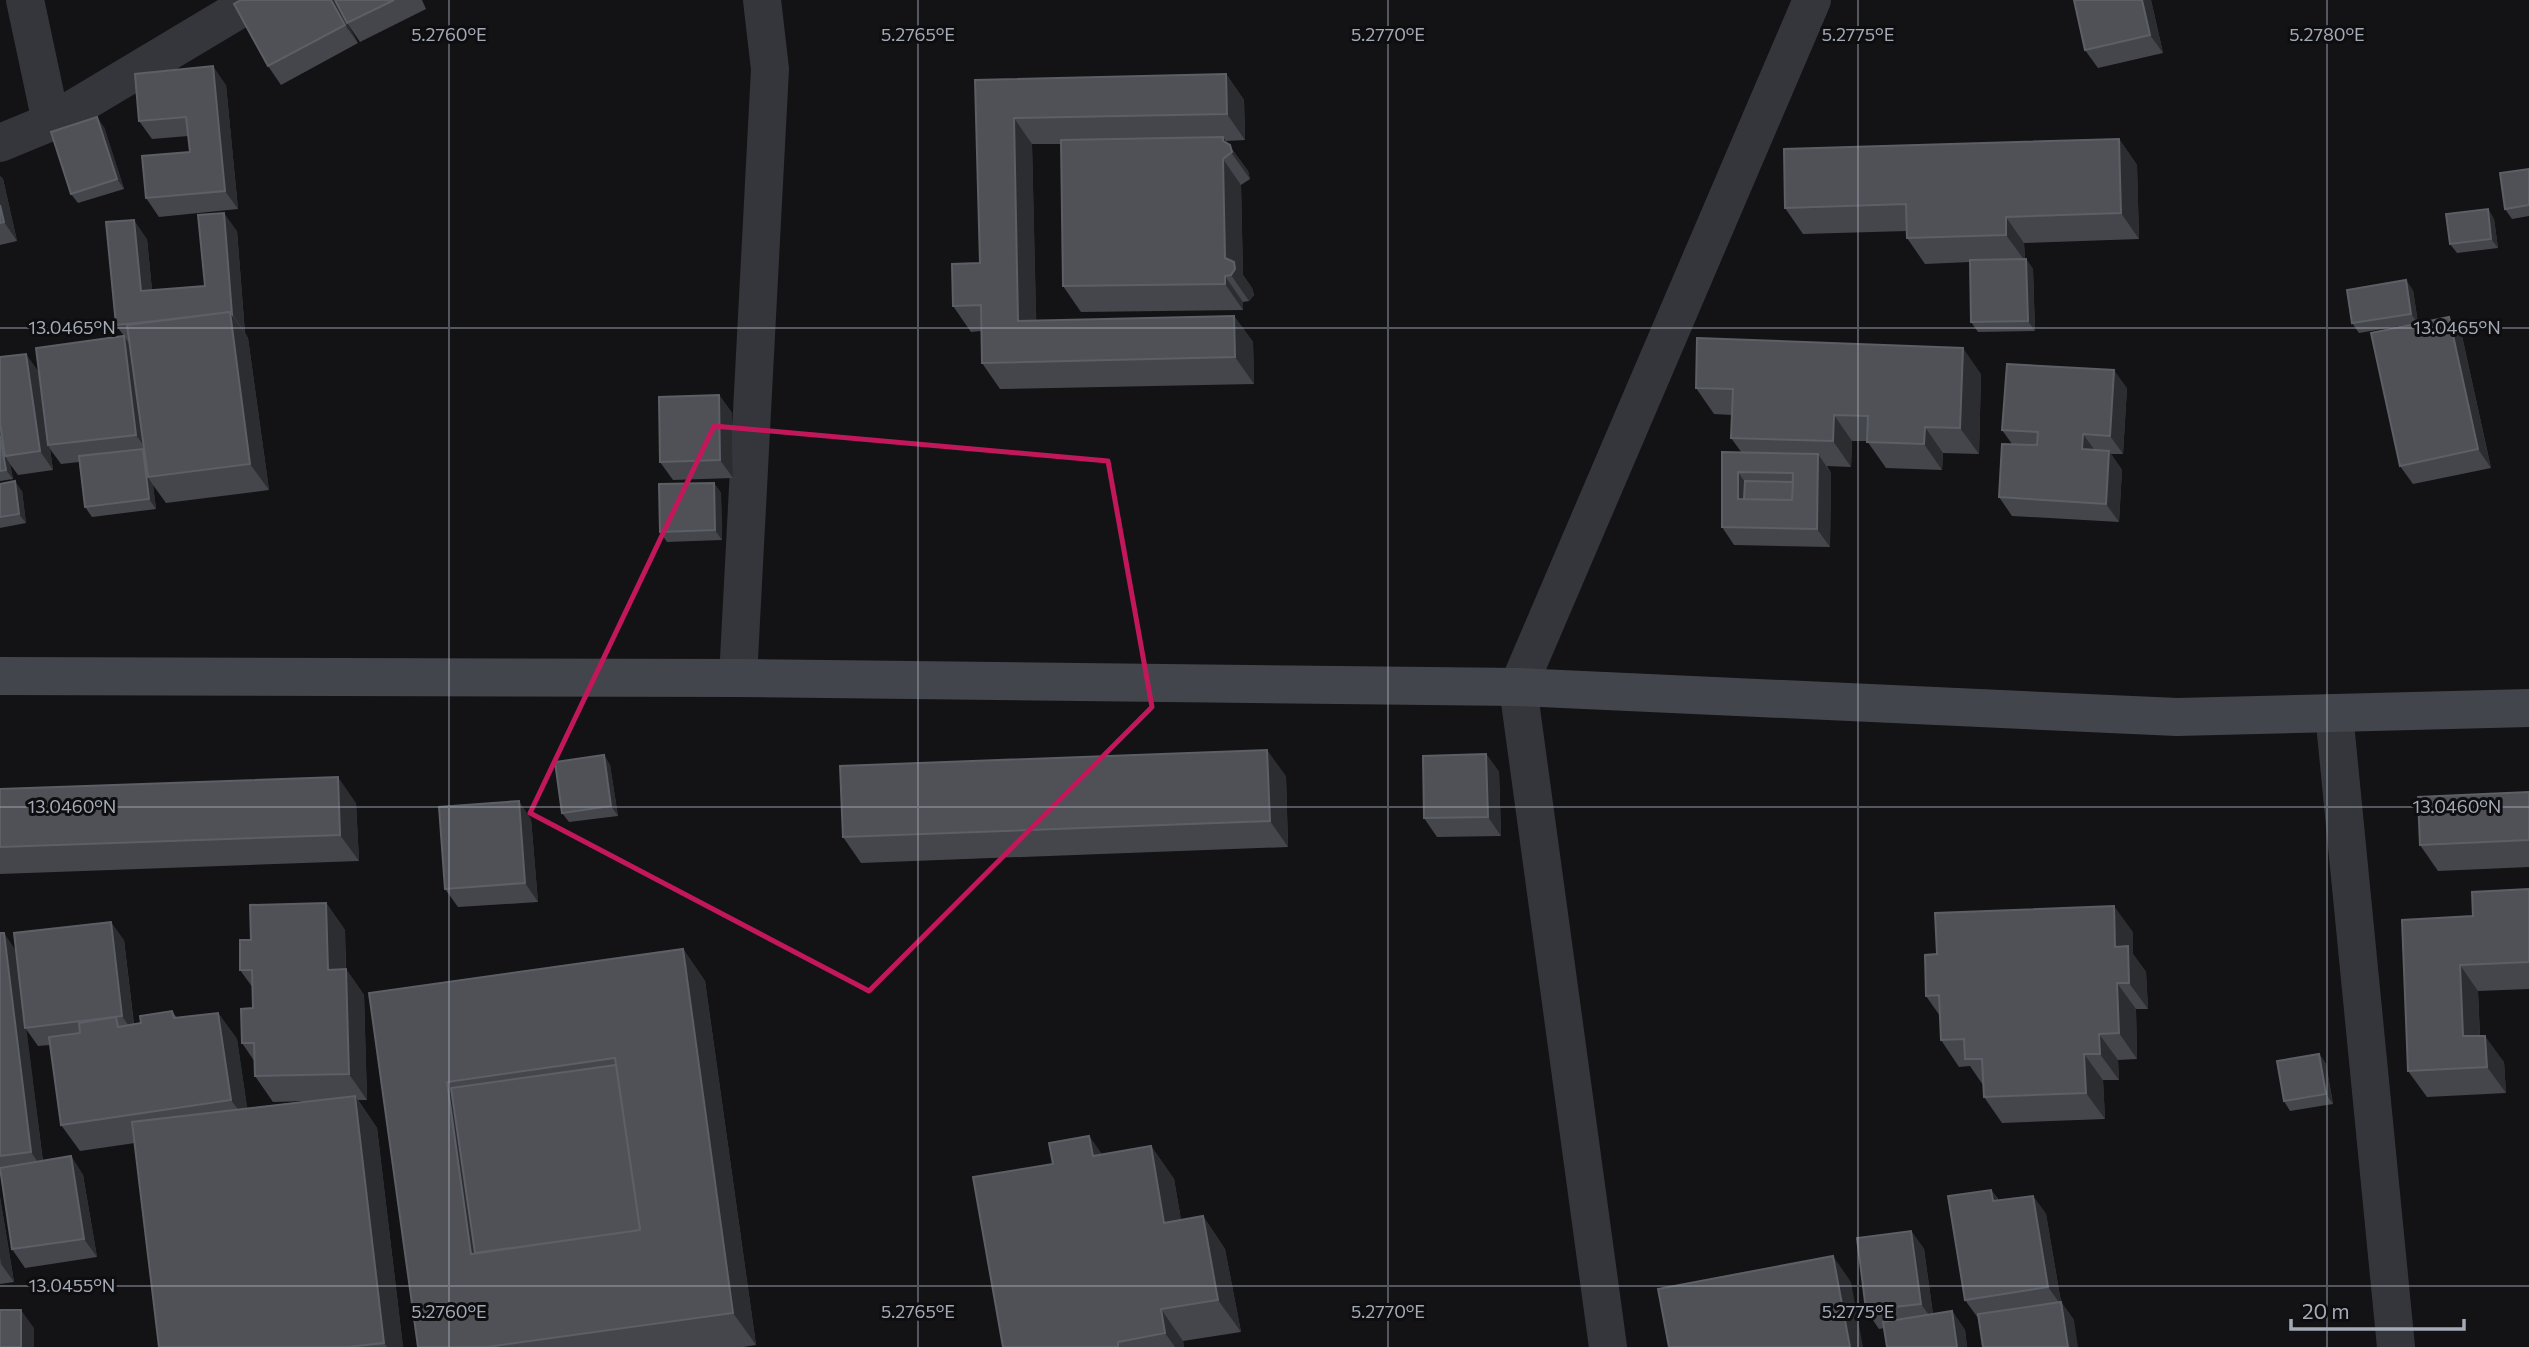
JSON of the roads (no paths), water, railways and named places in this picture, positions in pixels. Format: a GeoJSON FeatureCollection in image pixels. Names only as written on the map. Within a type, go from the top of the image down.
{"type":"FeatureCollection","features":[{"type":"Feature","properties":{"kind":"street"},"geometry":{"type":"LineString","coordinates":[[24,0],[51,122]]}},
{"type":"Feature","properties":{"kind":"street"},"geometry":{"type":"LineString","coordinates":[[0,143],[51,122],[255,0]]}},
{"type":"Feature","properties":{"kind":"street"},"geometry":{"type":"LineString","coordinates":[[738,678],[770,69],[762,0]]}},
{"type":"Feature","properties":{"kind":"street"},"geometry":{"type":"LineString","coordinates":[[1608,1347],[1518,687],[1812,0]]}},
{"type":"Feature","properties":{"kind":"street"},"geometry":{"type":"LineString","coordinates":[[0,676],[738,678],[1518,687],[2177,717],[2529,708]]}},
{"type":"Feature","properties":{"kind":"street"},"geometry":{"type":"LineString","coordinates":[[2334,713],[2396,1347]]}}]}
